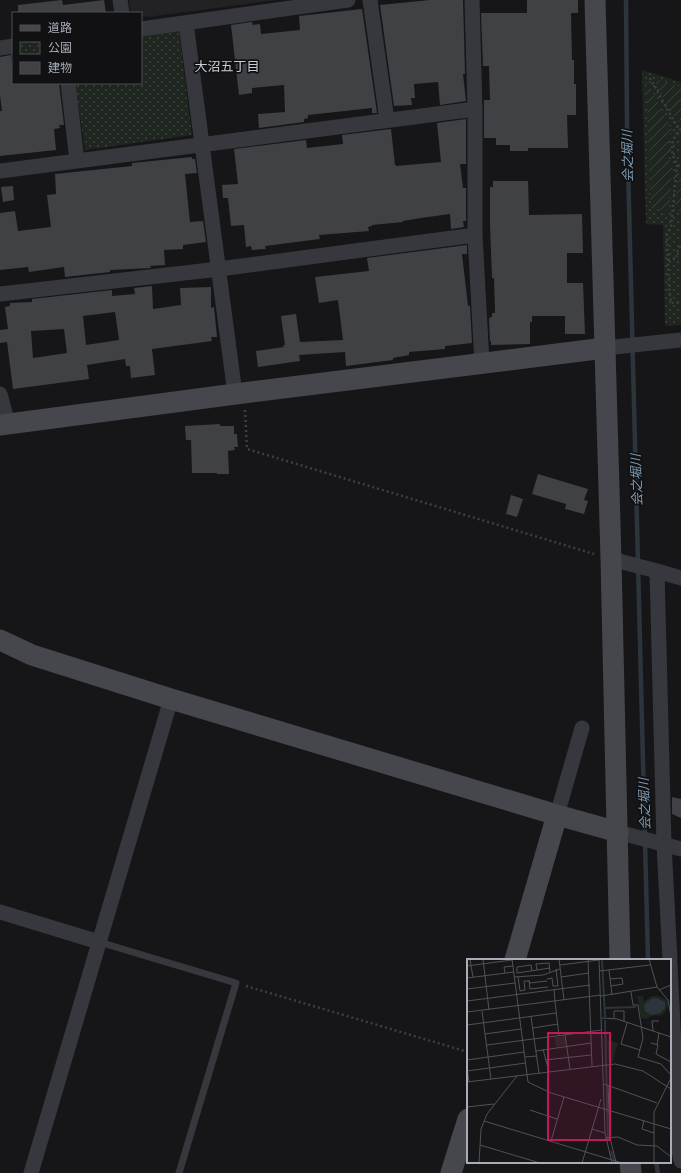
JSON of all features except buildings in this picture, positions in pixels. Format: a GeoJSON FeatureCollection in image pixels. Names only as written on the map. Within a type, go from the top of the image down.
{"type":"FeatureCollection","features":[{"type":"Feature","properties":{"kind":"street"},"geometry":{"type":"LineString","coordinates":[[120,0],[122,12]]}},
{"type":"Feature","properties":{"kind":"street"},"geometry":{"type":"LineString","coordinates":[[142,28],[348,0]]}},
{"type":"Feature","properties":{"kind":"street"},"geometry":{"type":"LineString","coordinates":[[370,0],[386,120]]}},
{"type":"Feature","properties":{"kind":"street"},"geometry":{"type":"LineString","coordinates":[[472,0],[475,110],[475,235],[482,363]]}},
{"type":"Feature","properties":{"kind":"street"},"geometry":{"type":"LineString","coordinates":[[595,0],[613,347],[611,559],[620,959]]}},
{"type":"Feature","properties":{"kind":"street"},"geometry":{"type":"LineString","coordinates":[[186,23],[219,269],[239,393]]}},
{"type":"Feature","properties":{"kind":"street"},"geometry":{"type":"LineString","coordinates":[[0,48],[12,46]]}},
{"type":"Feature","properties":{"kind":"street"},"geometry":{"type":"LineString","coordinates":[[68,84],[77,161]]}},
{"type":"Feature","properties":{"kind":"street"},"geometry":{"type":"LineString","coordinates":[[0,171],[386,120],[475,110]]}},
{"type":"Feature","properties":{"kind":"street"},"geometry":{"type":"LineString","coordinates":[[0,294],[219,269],[475,235]]}},
{"type":"Feature","properties":{"kind":"street"},"geometry":{"type":"LineString","coordinates":[[0,394],[4,424],[239,393],[681,340]]}},
{"type":"Feature","properties":{"kind":"street"},"geometry":{"type":"LineString","coordinates":[[611,559],[681,578]]}},
{"type":"Feature","properties":{"kind":"street"},"geometry":{"type":"LineString","coordinates":[[657,571],[664,844],[670,959]]}},
{"type":"Feature","properties":{"kind":"street"},"geometry":{"type":"LineString","coordinates":[[0,640],[32,655],[170,699],[557,815],[681,849]]}},
{"type":"Feature","properties":{"kind":"street"},"geometry":{"type":"LineString","coordinates":[[31,1173],[170,699]]}},
{"type":"Feature","properties":{"kind":"street"},"geometry":{"type":"LineString","coordinates":[[515,959],[582,728]]}},
{"type":"Feature","properties":{"kind":"street"},"geometry":{"type":"LineString","coordinates":[[0,912],[99,942]]}},
{"type":"Feature","properties":{"kind":"street"},"geometry":{"type":"LineString","coordinates":[[671,991],[677,1154]]}},
{"type":"Feature","properties":{"kind":"street"},"geometry":{"type":"LineString","coordinates":[[451,1173],[467,1122]]}},
{"type":"Feature","properties":{"kind":"street"},"geometry":{"type":"LineString","coordinates":[[630,1163],[631,1173]]}},
{"type":"Feature","properties":{"kind":"lane"},"geometry":{"type":"LineString","coordinates":[[99,942],[236,983],[179,1173]]}},
{"type":"Feature","properties":{"kind":"path"},"geometry":{"type":"LineString","coordinates":[[650,78],[680,129],[674,138],[672,147],[673,156],[677,165],[681,168]]}},
{"type":"Feature","properties":{"kind":"path"},"geometry":{"type":"LineString","coordinates":[[677,165],[671,228],[667,235],[668,287],[671,303],[681,303]]}},
{"type":"Feature","properties":{"kind":"path"},"geometry":{"type":"LineString","coordinates":[[668,260],[676,259],[678,249],[681,246]]}},
{"type":"Feature","properties":{"kind":"path"},"geometry":{"type":"LineString","coordinates":[[239,393],[247,449],[611,559]]}},
{"type":"Feature","properties":{"kind":"path"},"geometry":{"type":"LineString","coordinates":[[236,983],[467,1052]]}},
{"type":"Feature","properties":{"kind":"shaded area"},"geometry":{"type":"Polygon","coordinates":[[[129,0],[276,0],[148,17],[142,16],[142,12],[131,12],[129,0]]]}},
{"type":"Feature","properties":{"kind":"green space"},"geometry":{"type":"Polygon","coordinates":[[[179,31],[192,135],[85,150],[75,84],[142,84],[142,36],[179,31]]]}},
{"type":"Feature","properties":{"kind":"green space"},"geometry":{"type":"Polygon","coordinates":[[[642,70],[681,82],[681,325],[665,326],[663,225],[646,224],[642,70]]]}},
{"type":"Feature","properties":{"kind":"green space"},"geometry":{"type":"Polygon","coordinates":[[[654,79],[681,87],[681,120],[677,122],[654,79]]]}},
{"type":"Feature","properties":{"kind":"green space"},"geometry":{"type":"Polygon","coordinates":[[[646,80],[672,130],[669,137],[669,159],[672,169],[669,211],[651,208],[646,80]]]}},
{"type":"Feature","properties":{"kind":"green space"},"geometry":{"type":"Polygon","coordinates":[[[678,176],[681,177],[681,211],[675,210],[678,176]]]}},
{"type":"Feature","properties":{"kind":"waterway","name":"会之堀川"},"geometry":{"type":"LineString","coordinates":[[626,0],[627,126],[648,959]]}},
{"type":"Feature","properties":{"kind":"waterway","name":"会之堀川"},"geometry":{"type":"LineString","coordinates":[[656,1163],[658,1173]]}},
{"type":"Feature","properties":{"kind":"district","name":"大沼五丁目"},"geometry":{"type":"Point","coordinates":[227,66]}}]}
